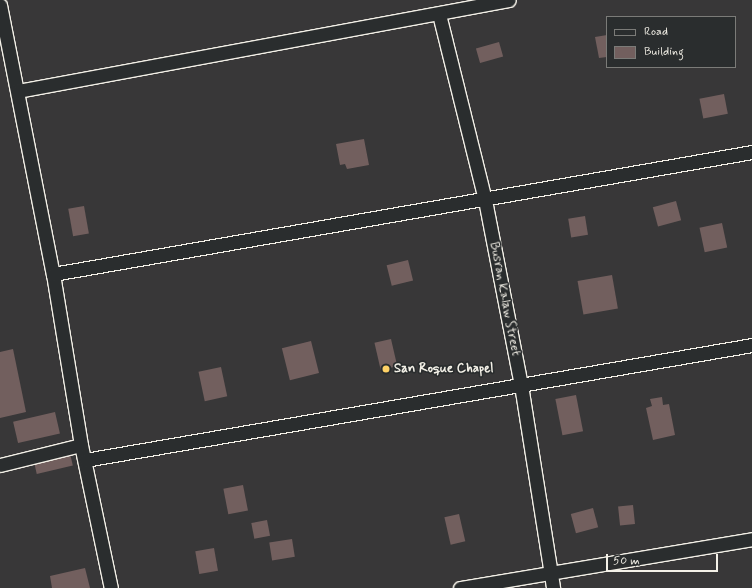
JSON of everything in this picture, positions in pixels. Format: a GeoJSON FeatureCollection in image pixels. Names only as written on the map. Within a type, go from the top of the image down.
{"type":"FeatureCollection","features":[{"type":"Feature","properties":{"kind":"street"},"geometry":{"type":"LineString","coordinates":[[18,91],[509,0]]}},
{"type":"Feature","properties":{"kind":"street"},"geometry":{"type":"LineString","coordinates":[[0,5],[53,274],[81,445],[111,588]]}},
{"type":"Feature","properties":{"kind":"street","name":"Busran Kalaw Street"},"geometry":{"type":"LineString","coordinates":[[439,14],[484,200],[521,385],[553,588]]}},
{"type":"Feature","properties":{"kind":"street"},"geometry":{"type":"LineString","coordinates":[[53,274],[484,200],[752,152]]}},
{"type":"Feature","properties":{"kind":"street"},"geometry":{"type":"LineString","coordinates":[[85,460],[752,345]]}},
{"type":"Feature","properties":{"kind":"street"},"geometry":{"type":"LineString","coordinates":[[0,465],[81,445]]}},
{"type":"Feature","properties":{"kind":"street"},"geometry":{"type":"LineString","coordinates":[[460,588],[551,574],[752,539]]}},
{"type":"Feature","properties":{"kind":"building"},"geometry":{"type":"Polygon","coordinates":[[[606,35],[606,57],[599,58],[595,37],[606,35]]]}},
{"type":"Feature","properties":{"kind":"building"},"geometry":{"type":"Polygon","coordinates":[[[499,42],[503,56],[480,63],[476,49],[499,42]]]}},
{"type":"Feature","properties":{"kind":"building"},"geometry":{"type":"Polygon","coordinates":[[[724,94],[728,114],[703,118],[699,99],[724,94]]]}},
{"type":"Feature","properties":{"kind":"building"},"geometry":{"type":"Polygon","coordinates":[[[364,139],[369,165],[347,169],[345,164],[340,165],[336,144],[364,139]]]}},
{"type":"Feature","properties":{"kind":"building"},"geometry":{"type":"Polygon","coordinates":[[[676,201],[681,220],[658,227],[653,207],[676,201]]]}},
{"type":"Feature","properties":{"kind":"building"},"geometry":{"type":"Polygon","coordinates":[[[84,206],[89,234],[73,236],[68,209],[84,206]]]}},
{"type":"Feature","properties":{"kind":"building"},"geometry":{"type":"Polygon","coordinates":[[[585,216],[588,235],[571,237],[568,219],[585,216]]]}},
{"type":"Feature","properties":{"kind":"building"},"geometry":{"type":"Polygon","coordinates":[[[722,223],[727,247],[705,252],[700,228],[722,223]]]}},
{"type":"Feature","properties":{"kind":"building"},"geometry":{"type":"Polygon","coordinates":[[[408,260],[413,280],[392,286],[387,265],[408,260]]]}},
{"type":"Feature","properties":{"kind":"building"},"geometry":{"type":"Polygon","coordinates":[[[612,275],[618,308],[583,315],[578,281],[612,275]]]}},
{"type":"Feature","properties":{"kind":"building"},"geometry":{"type":"Polygon","coordinates":[[[391,339],[397,366],[381,370],[374,343],[391,339]]]}},
{"type":"Feature","properties":{"kind":"building"},"geometry":{"type":"Polygon","coordinates":[[[311,341],[319,373],[290,380],[282,348],[311,341]]]}},
{"type":"Feature","properties":{"kind":"building"},"geometry":{"type":"Polygon","coordinates":[[[13,349],[26,412],[0,418],[0,352],[13,349]]]}},
{"type":"Feature","properties":{"kind":"building"},"geometry":{"type":"Polygon","coordinates":[[[221,367],[227,396],[205,401],[199,372],[221,367]]]}},
{"type":"Feature","properties":{"kind":"building"},"geometry":{"type":"Polygon","coordinates":[[[576,395],[583,431],[562,435],[555,399],[576,395]]]}},
{"type":"Feature","properties":{"kind":"building"},"geometry":{"type":"Polygon","coordinates":[[[662,397],[663,405],[669,404],[675,435],[653,440],[646,408],[652,406],[650,399],[662,397]]]}},
{"type":"Feature","properties":{"kind":"building"},"geometry":{"type":"Polygon","coordinates":[[[55,412],[60,433],[18,443],[13,422],[55,412]]]}},
{"type":"Feature","properties":{"kind":"building"},"geometry":{"type":"Polygon","coordinates":[[[69,449],[73,466],[37,474],[33,457],[69,449]]]}},
{"type":"Feature","properties":{"kind":"building"},"geometry":{"type":"Polygon","coordinates":[[[243,485],[248,511],[228,514],[223,489],[243,485]]]}},
{"type":"Feature","properties":{"kind":"building"},"geometry":{"type":"Polygon","coordinates":[[[633,505],[635,524],[620,525],[618,507],[633,505]]]}},
{"type":"Feature","properties":{"kind":"building"},"geometry":{"type":"Polygon","coordinates":[[[593,508],[598,527],[576,533],[571,514],[593,508]]]}},
{"type":"Feature","properties":{"kind":"building"},"geometry":{"type":"Polygon","coordinates":[[[459,514],[465,541],[451,545],[444,517],[459,514]]]}},
{"type":"Feature","properties":{"kind":"building"},"geometry":{"type":"Polygon","coordinates":[[[267,520],[270,536],[254,539],[251,523],[267,520]]]}},
{"type":"Feature","properties":{"kind":"building"},"geometry":{"type":"Polygon","coordinates":[[[292,539],[295,557],[272,560],[269,543],[292,539]]]}},
{"type":"Feature","properties":{"kind":"building"},"geometry":{"type":"Polygon","coordinates":[[[214,548],[218,571],[199,574],[195,551],[214,548]]]}},
{"type":"Feature","properties":{"kind":"building"},"geometry":{"type":"Polygon","coordinates":[[[85,568],[90,588],[52,588],[50,576],[85,568]]]}},
{"type":"Feature","properties":{"kind":"place","name":"San Roque Chapel"},"geometry":{"type":"Point","coordinates":[386,369]}}]}
